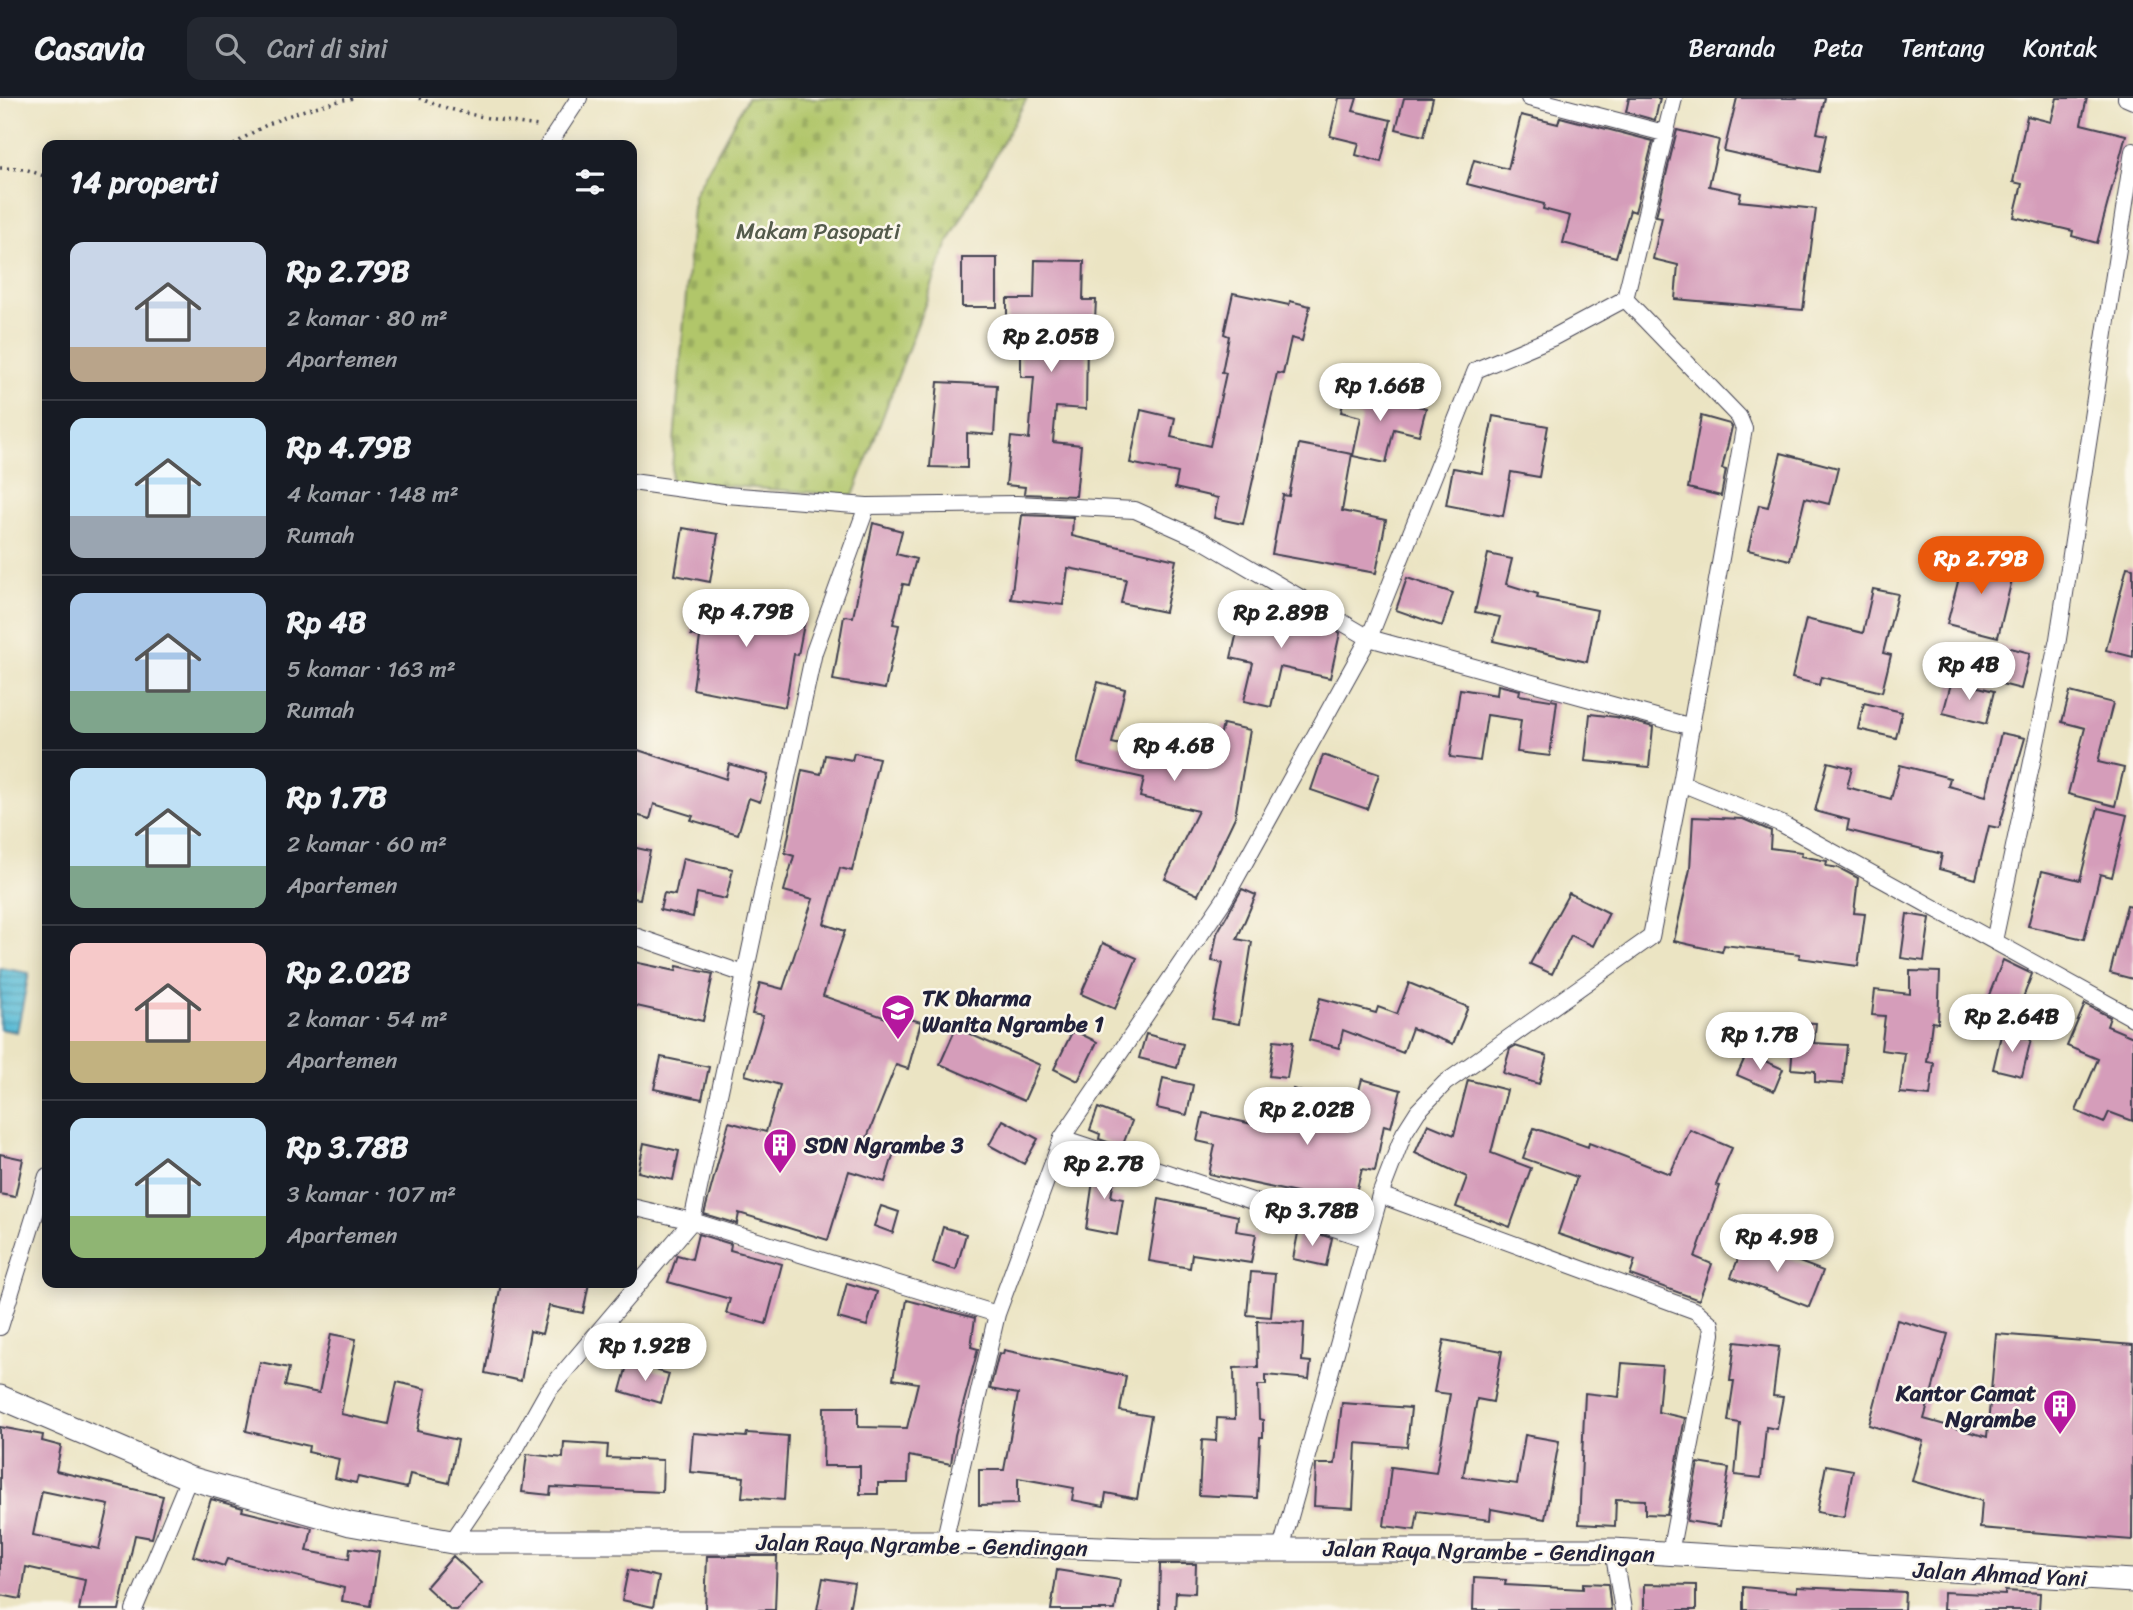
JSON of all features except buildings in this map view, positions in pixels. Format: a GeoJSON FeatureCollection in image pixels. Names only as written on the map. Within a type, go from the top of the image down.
{"type":"FeatureCollection","features":[{"type":"Feature","properties":{"kind":"main road","name":"Jalan Raya Ngrambe - Gendingan"},"geometry":{"type":"LineString","coordinates":[[0,1397],[189,1478],[350,1524],[452,1542],[944,1542],[1153,1550],[1613,1550],[1868,1567]]}},
{"type":"Feature","properties":{"kind":"main road","name":"Jalan Ahmad Yani"},"geometry":{"type":"LineString","coordinates":[[1868,1567],[2133,1581]]}},
{"type":"Feature","properties":{"kind":"street"},"geometry":{"type":"LineString","coordinates":[[551,140],[579,98]]}},
{"type":"Feature","properties":{"kind":"street"},"geometry":{"type":"LineString","coordinates":[[1529,98],[1664,134]]}},
{"type":"Feature","properties":{"kind":"street"},"geometry":{"type":"LineString","coordinates":[[944,1542],[997,1314],[1062,1138],[1224,900],[1370,638],[1476,370],[1552,338],[1625,299],[1674,98]]}},
{"type":"Feature","properties":{"kind":"street"},"geometry":{"type":"LineString","coordinates":[[2126,98],[2133,101]]}},
{"type":"Feature","properties":{"kind":"street"},"geometry":{"type":"LineString","coordinates":[[1994,941],[2058,639],[2133,151]]}},
{"type":"Feature","properties":{"kind":"street"},"geometry":{"type":"LineString","coordinates":[[1281,1549],[1380,1195],[1404,1133],[1418,1111],[1445,1083],[1651,937],[1692,727],[1744,429],[1739,417],[1625,299]]}},
{"type":"Feature","properties":{"kind":"street"},"geometry":{"type":"LineString","coordinates":[[637,483],[726,495],[867,506],[1017,504],[1135,510],[1202,540],[1370,638],[1692,727]]}},
{"type":"Feature","properties":{"kind":"street"},"geometry":{"type":"LineString","coordinates":[[637,1286],[692,1221],[814,652],[867,506]]}},
{"type":"Feature","properties":{"kind":"street"},"geometry":{"type":"LineString","coordinates":[[1681,783],[1782,824],[2133,1018]]}},
{"type":"Feature","properties":{"kind":"street"},"geometry":{"type":"LineString","coordinates":[[637,937],[744,974]]}},
{"type":"Feature","properties":{"kind":"street"},"geometry":{"type":"LineString","coordinates":[[1062,1138],[1367,1239]]}},
{"type":"Feature","properties":{"kind":"street"},"geometry":{"type":"LineString","coordinates":[[0,1327],[42,1192]]}},
{"type":"Feature","properties":{"kind":"street"},"geometry":{"type":"LineString","coordinates":[[1380,1195],[1696,1311],[1706,1318],[1712,1334],[1670,1553]]}},
{"type":"Feature","properties":{"kind":"street"},"geometry":{"type":"LineString","coordinates":[[637,1209],[692,1221],[997,1314]]}},
{"type":"Feature","properties":{"kind":"street"},"geometry":{"type":"LineString","coordinates":[[452,1542],[517,1446],[548,1391],[635,1288]]}},
{"type":"Feature","properties":{"kind":"street"},"geometry":{"type":"LineString","coordinates":[[134,1610],[189,1478]]}},
{"type":"Feature","properties":{"kind":"street"},"geometry":{"type":"LineString","coordinates":[[1613,1550],[1623,1610]]}},
{"type":"Feature","properties":{"kind":"path"},"geometry":{"type":"LineString","coordinates":[[241,140],[314,105],[354,98]]}},
{"type":"Feature","properties":{"kind":"path"},"geometry":{"type":"LineString","coordinates":[[419,98],[441,107],[497,120],[557,128]]}},
{"type":"Feature","properties":{"kind":"path"},"geometry":{"type":"LineString","coordinates":[[0,168],[25,169],[42,175]]}},
{"type":"Feature","properties":{"kind":"green space","name":"Makam Pasopati"},"geometry":{"type":"Polygon","coordinates":[[[747,98],[1027,98],[948,243],[853,496],[671,481],[694,195],[747,98]]]}},
{"type":"Feature","properties":{"kind":"water"},"geometry":{"type":"Polygon","coordinates":[[[0,968],[29,973],[17,1032],[0,1029],[0,968]]]}},
{"type":"Feature","properties":{"kind":"place","name":"TK Dharma Wanita Ngrambe 1"},"geometry":{"type":"Point","coordinates":[898,1041]}},
{"type":"Feature","properties":{"kind":"place","name":"SDN Ngrambe 3"},"geometry":{"type":"Point","coordinates":[780,1175]}},
{"type":"Feature","properties":{"kind":"place","name":"Kantor Camat Ngrambe"},"geometry":{"type":"Point","coordinates":[2060,1436]}}]}
